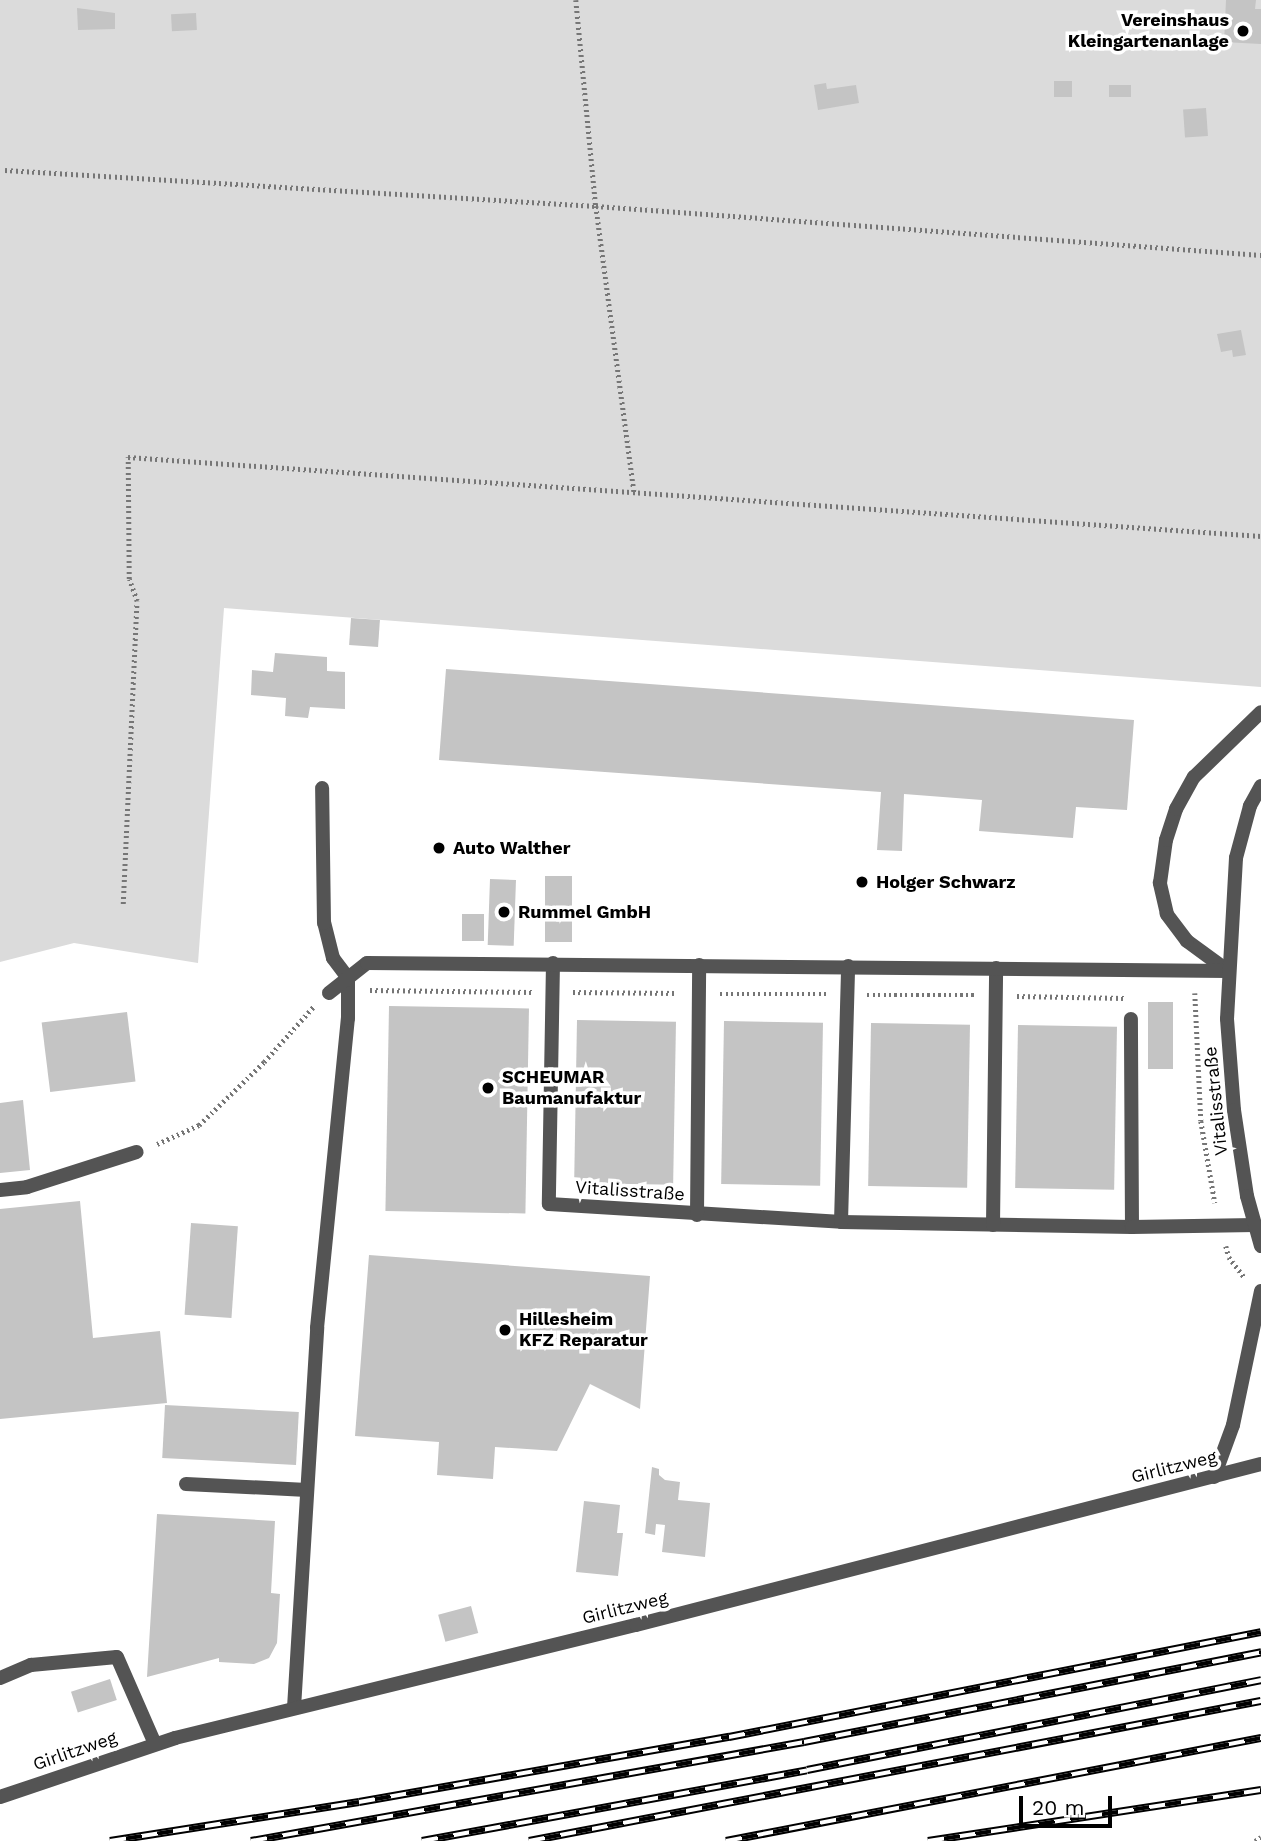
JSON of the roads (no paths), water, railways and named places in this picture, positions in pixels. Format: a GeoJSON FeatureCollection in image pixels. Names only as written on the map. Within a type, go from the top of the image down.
{"type":"FeatureCollection","features":[{"type":"Feature","properties":{"kind":"street"},"geometry":{"type":"LineString","coordinates":[[1228,971],[1187,941],[1167,914],[1160,883],[1166,840],[1176,809],[1194,777],[1261,712]]}},
{"type":"Feature","properties":{"kind":"street","name":"Vitalisstraße"},"geometry":{"type":"LineString","coordinates":[[1261,786],[1250,806],[1237,858],[1227,1019],[1234,1110],[1247,1196],[1261,1246]]}},
{"type":"Feature","properties":{"kind":"street"},"geometry":{"type":"LineString","coordinates":[[294,1708],[317,1328],[345,1052],[348,978],[332,958],[324,923],[322,788]]}},
{"type":"Feature","properties":{"kind":"street"},"geometry":{"type":"LineString","coordinates":[[329,993],[367,963],[1228,971]]}},
{"type":"Feature","properties":{"kind":"street","name":"Vitalisstraße"},"geometry":{"type":"LineString","coordinates":[[553,963],[549,1204],[841,1222],[1132,1227],[1255,1225]]}},
{"type":"Feature","properties":{"kind":"street","name":"Vitalisstraße"},"geometry":{"type":"LineString","coordinates":[[697,1215],[699,965]]}},
{"type":"Feature","properties":{"kind":"street"},"geometry":{"type":"LineString","coordinates":[[841,1222],[849,966]]}},
{"type":"Feature","properties":{"kind":"street"},"geometry":{"type":"LineString","coordinates":[[993,1225],[996,968]]}},
{"type":"Feature","properties":{"kind":"street"},"geometry":{"type":"LineString","coordinates":[[1132,1019],[1132,1227]]}},
{"type":"Feature","properties":{"kind":"street"},"geometry":{"type":"LineString","coordinates":[[0,1190],[27,1187],[137,1153]]}},
{"type":"Feature","properties":{"kind":"street"},"geometry":{"type":"LineString","coordinates":[[1214,1477],[1233,1424],[1261,1295]]}},
{"type":"Feature","properties":{"kind":"street","name":"Girlitzweg"},"geometry":{"type":"LineString","coordinates":[[0,1797],[155,1744],[636,1625],[1261,1464]]}},
{"type":"Feature","properties":{"kind":"street"},"geometry":{"type":"LineString","coordinates":[[186,1484],[307,1490]]}},
{"type":"Feature","properties":{"kind":"street"},"geometry":{"type":"LineString","coordinates":[[0,1678],[31,1665],[117,1657],[155,1744]]}},
{"type":"Feature","properties":{"kind":"railway"},"geometry":{"type":"LineString","coordinates":[[110,1841],[359,1802],[729,1737],[1261,1632]]}},
{"type":"Feature","properties":{"kind":"railway"},"geometry":{"type":"LineString","coordinates":[[251,1841],[804,1742],[1261,1652]]}},
{"type":"Feature","properties":{"kind":"railway"},"geometry":{"type":"LineString","coordinates":[[422,1841],[807,1770],[1261,1680]]}},
{"type":"Feature","properties":{"kind":"railway"},"geometry":{"type":"LineString","coordinates":[[529,1841],[1261,1701]]}},
{"type":"Feature","properties":{"kind":"railway"},"geometry":{"type":"LineString","coordinates":[[726,1841],[1261,1738]]}},
{"type":"Feature","properties":{"kind":"railway"},"geometry":{"type":"LineString","coordinates":[[928,1841],[1261,1790]]}},
{"type":"Feature","properties":{"kind":"place","name":"Vereinshaus Kleingartenanlage"},"geometry":{"type":"Point","coordinates":[1243,31]}},
{"type":"Feature","properties":{"kind":"place","name":"Auto Walther"},"geometry":{"type":"Point","coordinates":[439,848]}},
{"type":"Feature","properties":{"kind":"place","name":"Holger Schwarz"},"geometry":{"type":"Point","coordinates":[862,882]}},
{"type":"Feature","properties":{"kind":"place","name":"Rummel GmbH"},"geometry":{"type":"Point","coordinates":[504,912]}},
{"type":"Feature","properties":{"kind":"place","name":"SCHEUMAR Baumanufaktur"},"geometry":{"type":"Point","coordinates":[488,1088]}},
{"type":"Feature","properties":{"kind":"place","name":"Hillesheim KFZ Reparatur"},"geometry":{"type":"Point","coordinates":[505,1330]}}]}
